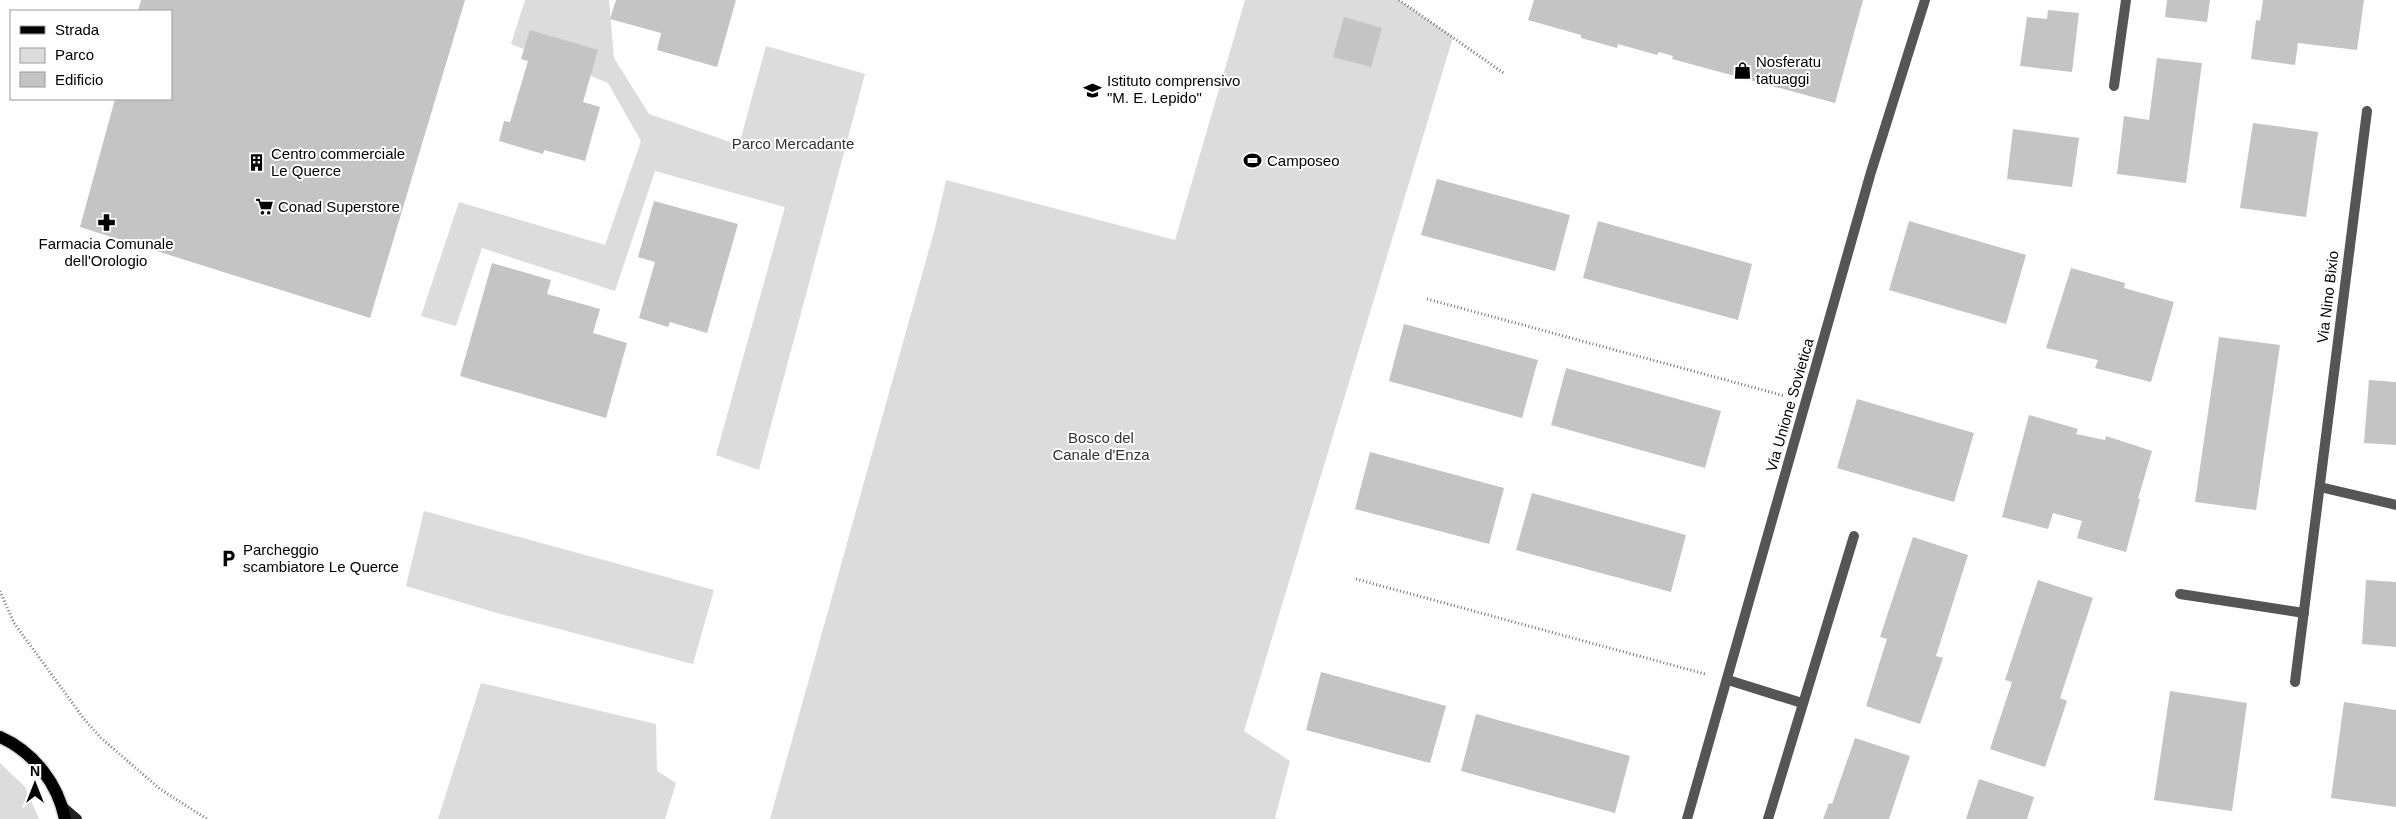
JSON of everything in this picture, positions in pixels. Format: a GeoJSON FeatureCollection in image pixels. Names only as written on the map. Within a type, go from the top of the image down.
{"type":"FeatureCollection","features":[{"type":"Feature","properties":{"kind":"main road"},"geometry":{"type":"LineString","coordinates":[[0,737],[10,741],[32,758],[51,780],[64,813]]}},
{"type":"Feature","properties":{"kind":"street","name":"Via Unione Sovietica"},"geometry":{"type":"LineString","coordinates":[[1687,819],[1871,172],[1925,0]]}},
{"type":"Feature","properties":{"kind":"street"},"geometry":{"type":"LineString","coordinates":[[2114,86],[2126,0]]}},
{"type":"Feature","properties":{"kind":"street","name":"Via Nino Bixio"},"geometry":{"type":"LineString","coordinates":[[2295,682],[2367,112]]}},
{"type":"Feature","properties":{"kind":"street"},"geometry":{"type":"LineString","coordinates":[[2320,486],[2396,505]]}},
{"type":"Feature","properties":{"kind":"street"},"geometry":{"type":"LineString","coordinates":[[1768,819],[1854,536]]}},
{"type":"Feature","properties":{"kind":"street"},"geometry":{"type":"LineString","coordinates":[[2180,594],[2304,613]]}},
{"type":"Feature","properties":{"kind":"street"},"geometry":{"type":"LineString","coordinates":[[1728,680],[1802,703]]}},
{"type":"Feature","properties":{"kind":"street"},"geometry":{"type":"LineString","coordinates":[[64,813],[77,819]]}},
{"type":"Feature","properties":{"kind":"path"},"geometry":{"type":"LineString","coordinates":[[1399,0],[1505,74]]}},
{"type":"Feature","properties":{"kind":"path"},"geometry":{"type":"LineString","coordinates":[[1427,299],[1807,402]]}},
{"type":"Feature","properties":{"kind":"path"},"geometry":{"type":"LineString","coordinates":[[1356,578],[1728,680]]}},
{"type":"Feature","properties":{"kind":"path"},"geometry":{"type":"LineString","coordinates":[[0,591],[14,623],[84,719],[101,738],[160,789],[207,819]]}},
{"type":"Feature","properties":{"kind":"green space","name":"Parco Mercadante"},"geometry":{"type":"Polygon","coordinates":[[[525,0],[609,0],[614,58],[649,114],[739,145],[766,46],[865,74],[759,470],[716,455],[785,207],[655,171],[615,291],[482,248],[456,326],[421,316],[459,202],[605,245],[641,141],[608,83],[511,44],[525,0]]]}},
{"type":"Feature","properties":{"kind":"green space","name":"Bosco del Canale d'Enza"},"geometry":{"type":"Polygon","coordinates":[[[1245,0],[1399,0],[1453,37],[1244,731],[1290,761],[1275,818],[1280,819],[770,819],[935,228],[946,180],[1175,240],[1245,0]]]}},
{"type":"Feature","properties":{"kind":"green space"},"geometry":{"type":"Polygon","coordinates":[[[424,511],[714,590],[693,664],[497,613],[406,586],[424,511]]]}},
{"type":"Feature","properties":{"kind":"green space"},"geometry":{"type":"Polygon","coordinates":[[[481,683],[656,724],[657,771],[676,783],[665,819],[438,819],[481,683]]]}},
{"type":"Feature","properties":{"kind":"green space"},"geometry":{"type":"Polygon","coordinates":[[[0,763],[25,787],[39,819],[0,819],[0,763]]]}},
{"type":"Feature","properties":{"kind":"building","name":"Centro commerciale Le Querce"},"geometry":{"type":"Polygon","coordinates":[[[141,0],[465,0],[370,318],[80,227],[115,100],[172,100],[172,10],[138,10],[141,0]]]}},
{"type":"Feature","properties":{"kind":"building"},"geometry":{"type":"Polygon","coordinates":[[[616,0],[736,0],[717,67],[657,50],[661,33],[610,19],[616,0]]]}},
{"type":"Feature","properties":{"kind":"building"},"geometry":{"type":"Polygon","coordinates":[[[1534,0],[1863,0],[1835,103],[1672,59],[1673,56],[1659,52],[1657,55],[1618,44],[1617,48],[1581,38],[1581,35],[1528,20],[1534,0]]]}},
{"type":"Feature","properties":{"kind":"building"},"geometry":{"type":"Polygon","coordinates":[[[2167,0],[2210,0],[2207,22],[2165,17],[2167,0]]]}},
{"type":"Feature","properties":{"kind":"building"},"geometry":{"type":"Polygon","coordinates":[[[2263,0],[2364,0],[2357,50],[2298,43],[2295,65],[2251,59],[2256,20],[2260,21],[2263,0]]]}},
{"type":"Feature","properties":{"kind":"building"},"geometry":{"type":"Polygon","coordinates":[[[2048,10],[2079,13],[2072,72],[2020,66],[2027,17],[2047,19],[2048,10]]]}},
{"type":"Feature","properties":{"kind":"building"},"geometry":{"type":"Polygon","coordinates":[[[1344,17],[1382,28],[1371,67],[1333,57],[1344,17]]]}},
{"type":"Feature","properties":{"kind":"building"},"geometry":{"type":"Polygon","coordinates":[[[530,30],[598,50],[583,102],[600,107],[585,161],[544,150],[543,154],[499,141],[504,121],[510,122],[528,61],[521,59],[530,30]]]}},
{"type":"Feature","properties":{"kind":"building"},"geometry":{"type":"Polygon","coordinates":[[[2157,58],[2202,63],[2186,183],[2117,174],[2124,116],[2149,120],[2157,58]]]}},
{"type":"Feature","properties":{"kind":"building"},"geometry":{"type":"Polygon","coordinates":[[[2253,123],[2318,132],[2306,217],[2240,208],[2253,123]]]}},
{"type":"Feature","properties":{"kind":"building"},"geometry":{"type":"Polygon","coordinates":[[[2013,129],[2079,138],[2072,187],[2007,179],[2013,129]]]}},
{"type":"Feature","properties":{"kind":"building"},"geometry":{"type":"Polygon","coordinates":[[[1437,179],[1570,215],[1555,271],[1421,235],[1437,179]]]}},
{"type":"Feature","properties":{"kind":"building"},"geometry":{"type":"Polygon","coordinates":[[[654,201],[738,224],[707,333],[670,322],[668,327],[639,318],[655,262],[638,257],[654,201]]]}},
{"type":"Feature","properties":{"kind":"building"},"geometry":{"type":"Polygon","coordinates":[[[1598,221],[1752,264],[1738,320],[1583,278],[1598,221]]]}},
{"type":"Feature","properties":{"kind":"building"},"geometry":{"type":"Polygon","coordinates":[[[1909,221],[2026,255],[2006,324],[1889,290],[1909,221]]]}},
{"type":"Feature","properties":{"kind":"building"},"geometry":{"type":"Polygon","coordinates":[[[492,263],[551,280],[547,294],[600,309],[593,333],[627,343],[606,418],[460,376],[492,263]]]}},
{"type":"Feature","properties":{"kind":"building"},"geometry":{"type":"Polygon","coordinates":[[[2071,268],[2125,283],[2124,288],[2174,302],[2151,382],[2095,368],[2098,360],[2046,348],[2071,268]]]}},
{"type":"Feature","properties":{"kind":"building"},"geometry":{"type":"Polygon","coordinates":[[[1404,324],[1538,360],[1522,418],[1389,381],[1404,324]]]}},
{"type":"Feature","properties":{"kind":"building"},"geometry":{"type":"Polygon","coordinates":[[[2219,337],[2280,345],[2256,510],[2195,502],[2219,337]]]}},
{"type":"Feature","properties":{"kind":"building"},"geometry":{"type":"Polygon","coordinates":[[[1566,368],[1721,411],[1705,468],[1551,425],[1566,368]]]}},
{"type":"Feature","properties":{"kind":"building"},"geometry":{"type":"Polygon","coordinates":[[[2369,380],[2396,382],[2396,445],[2364,443],[2369,380]]]}},
{"type":"Feature","properties":{"kind":"building"},"geometry":{"type":"Polygon","coordinates":[[[1857,399],[1974,433],[1954,502],[1837,468],[1857,399]]]}},
{"type":"Feature","properties":{"kind":"building"},"geometry":{"type":"Polygon","coordinates":[[[2029,415],[2078,429],[2076,434],[2105,440],[2106,436],[2152,451],[2138,499],[2140,499],[2126,552],[2077,538],[2082,521],[2053,513],[2048,529],[2002,517],[2029,415]]]}},
{"type":"Feature","properties":{"kind":"building"},"geometry":{"type":"Polygon","coordinates":[[[1370,452],[1504,488],[1489,544],[1355,509],[1370,452]]]}},
{"type":"Feature","properties":{"kind":"building"},"geometry":{"type":"Polygon","coordinates":[[[1532,493],[1686,535],[1671,592],[1516,550],[1532,493]]]}},
{"type":"Feature","properties":{"kind":"building"},"geometry":{"type":"Polygon","coordinates":[[[1913,537],[1968,555],[1936,656],[1943,658],[1920,724],[1866,706],[1887,639],[1880,637],[1913,537]]]}},
{"type":"Feature","properties":{"kind":"building"},"geometry":{"type":"Polygon","coordinates":[[[2038,580],[2093,598],[2060,698],[2067,701],[2045,767],[1990,749],[2012,682],[2005,680],[2038,580]]]}},
{"type":"Feature","properties":{"kind":"building"},"geometry":{"type":"Polygon","coordinates":[[[2366,580],[2396,582],[2396,647],[2362,644],[2366,580]]]}},
{"type":"Feature","properties":{"kind":"building"},"geometry":{"type":"Polygon","coordinates":[[[1321,672],[1446,706],[1430,763],[1306,730],[1321,672]]]}},
{"type":"Feature","properties":{"kind":"building"},"geometry":{"type":"Polygon","coordinates":[[[2170,691],[2247,703],[2232,811],[2154,800],[2170,691]]]}},
{"type":"Feature","properties":{"kind":"building"},"geometry":{"type":"Polygon","coordinates":[[[2344,702],[2396,710],[2396,807],[2331,798],[2344,702]]]}},
{"type":"Feature","properties":{"kind":"building"},"geometry":{"type":"Polygon","coordinates":[[[1476,714],[1630,756],[1615,813],[1461,771],[1476,714]]]}},
{"type":"Feature","properties":{"kind":"building"},"geometry":{"type":"Polygon","coordinates":[[[1855,738],[1910,756],[1889,819],[1823,819],[1829,803],[1832,804],[1855,738]]]}},
{"type":"Feature","properties":{"kind":"building"},"geometry":{"type":"Polygon","coordinates":[[[1979,779],[2034,797],[2027,819],[1966,819],[1979,779]]]}},
{"type":"Feature","properties":{"kind":"place","name":"Nosferatu tatuaggi"},"geometry":{"type":"Point","coordinates":[1742,71]}},
{"type":"Feature","properties":{"kind":"place","name":"Istituto comprensivo \"M. E. Lepido\""},"geometry":{"type":"Point","coordinates":[1093,90]}},
{"type":"Feature","properties":{"kind":"place","name":"Camposeo"},"geometry":{"type":"Point","coordinates":[1253,161]}},
{"type":"Feature","properties":{"kind":"place","name":"Centro commerciale Le Querce"},"geometry":{"type":"Point","coordinates":[257,163]}},
{"type":"Feature","properties":{"kind":"place","name":"Conad Superstore"},"geometry":{"type":"Point","coordinates":[264,207]}},
{"type":"Feature","properties":{"kind":"place","name":"Farmacia Comunale dell'Orologio"},"geometry":{"type":"Point","coordinates":[106,223]}},
{"type":"Feature","properties":{"kind":"place","name":"Parcheggio scambiatore Le Querce"},"geometry":{"type":"Point","coordinates":[229,559]}}]}
